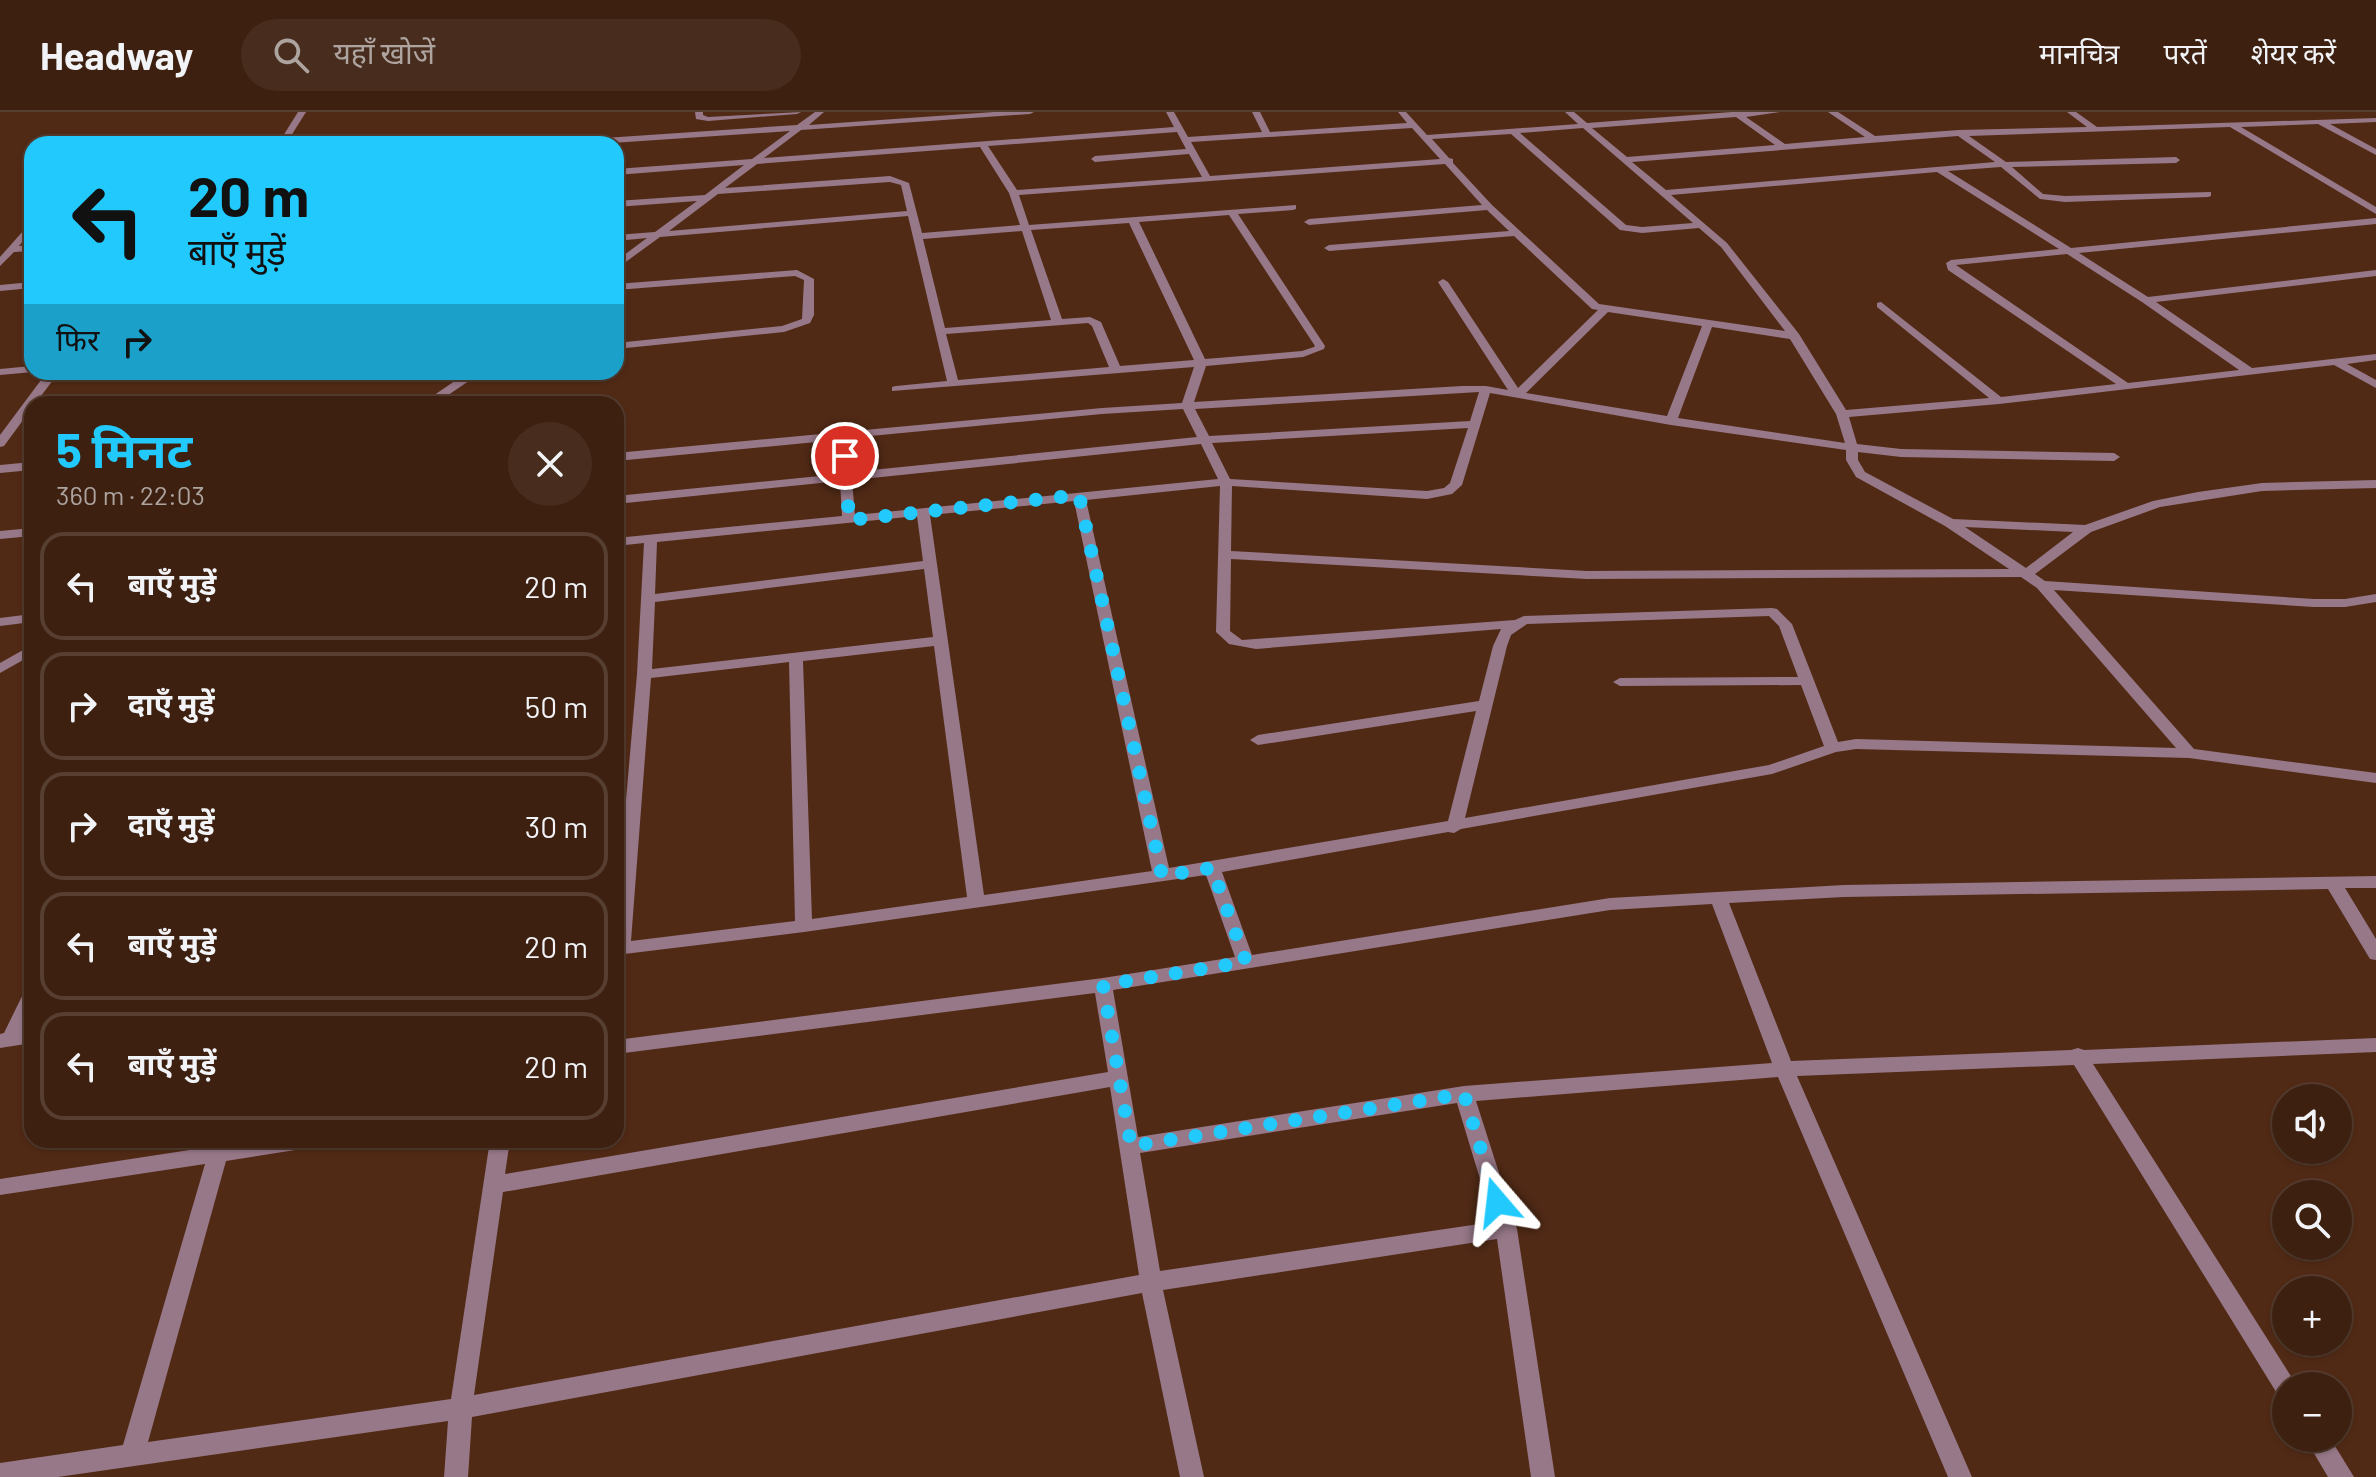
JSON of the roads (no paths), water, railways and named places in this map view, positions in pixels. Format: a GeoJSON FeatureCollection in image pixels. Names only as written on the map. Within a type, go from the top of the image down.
{"type":"FeatureCollection","features":[{"type":"Feature","properties":{"kind":"street"},"geometry":{"type":"LineString","coordinates":[[287,136],[302,112]]}},
{"type":"Feature","properties":{"kind":"street"},"geometry":{"type":"LineString","coordinates":[[699,112],[699,117],[708,119],[797,112]]}},
{"type":"Feature","properties":{"kind":"street"},"geometry":{"type":"LineString","coordinates":[[624,260],[820,112]]}},
{"type":"Feature","properties":{"kind":"street"},"geometry":{"type":"LineString","coordinates":[[624,139],[1030,112]]}},
{"type":"Feature","properties":{"kind":"street"},"geometry":{"type":"LineString","coordinates":[[1170,112],[1207,178]]}},
{"type":"Feature","properties":{"kind":"street"},"geometry":{"type":"LineString","coordinates":[[1256,112],[1266,133]]}},
{"type":"Feature","properties":{"kind":"street"},"geometry":{"type":"LineString","coordinates":[[1402,112],[1489,207],[1589,302],[1605,309],[1795,336]]}},
{"type":"Feature","properties":{"kind":"street"},"geometry":{"type":"LineString","coordinates":[[1569,112],[1724,245],[1795,336],[1842,414],[1852,447],[1852,460],[1860,474],[1950,523],[2028,573],[2042,585],[2189,753]]}},
{"type":"Feature","properties":{"kind":"street"},"geometry":{"type":"LineString","coordinates":[[1428,137],[1776,112]]}},
{"type":"Feature","properties":{"kind":"street"},"geometry":{"type":"LineString","coordinates":[[1832,112],[1874,139]]}},
{"type":"Feature","properties":{"kind":"street"},"geometry":{"type":"LineString","coordinates":[[2071,112],[2094,128]]}},
{"type":"Feature","properties":{"kind":"street"},"geometry":{"type":"LineString","coordinates":[[1736,114],[1783,146]]}},
{"type":"Feature","properties":{"kind":"street"},"geometry":{"type":"LineString","coordinates":[[2185,119],[2195,125]]}},
{"type":"Feature","properties":{"kind":"street"},"geometry":{"type":"LineString","coordinates":[[1625,160],[1959,133],[2376,120]]}},
{"type":"Feature","properties":{"kind":"street"},"geometry":{"type":"LineString","coordinates":[[2319,121],[2376,152]]}},
{"type":"Feature","properties":{"kind":"street"},"geometry":{"type":"LineString","coordinates":[[2231,124],[2376,211]]}},
{"type":"Feature","properties":{"kind":"street"},"geometry":{"type":"LineString","coordinates":[[1185,140],[1413,125]]}},
{"type":"Feature","properties":{"kind":"street"},"geometry":{"type":"LineString","coordinates":[[624,171],[1180,129]]}},
{"type":"Feature","properties":{"kind":"street"},"geometry":{"type":"LineString","coordinates":[[1513,131],[1623,228],[1642,230],[1701,225]]}},
{"type":"Feature","properties":{"kind":"street"},"geometry":{"type":"LineString","coordinates":[[1959,133],[2003,164],[2033,191],[2050,198],[2208,194]]}},
{"type":"Feature","properties":{"kind":"street"},"geometry":{"type":"LineString","coordinates":[[1078,137],[1114,184]]}},
{"type":"Feature","properties":{"kind":"street"},"geometry":{"type":"LineString","coordinates":[[982,144],[1014,193],[1057,321]]}},
{"type":"Feature","properties":{"kind":"street"},"geometry":{"type":"LineString","coordinates":[[1095,159],[1191,151]]}},
{"type":"Feature","properties":{"kind":"street"},"geometry":{"type":"LineString","coordinates":[[1664,193],[2003,164],[2176,160]]}},
{"type":"Feature","properties":{"kind":"street"},"geometry":{"type":"LineString","coordinates":[[1014,193],[1450,161]]}},
{"type":"Feature","properties":{"kind":"street"},"geometry":{"type":"LineString","coordinates":[[1940,170],[2146,300],[2250,372]]}},
{"type":"Feature","properties":{"kind":"street"},"geometry":{"type":"LineString","coordinates":[[624,203],[898,179],[905,183],[914,213],[953,384]]}},
{"type":"Feature","properties":{"kind":"street"},"geometry":{"type":"LineString","coordinates":[[920,236],[1293,207]]}},
{"type":"Feature","properties":{"kind":"street"},"geometry":{"type":"LineString","coordinates":[[1309,222],[1489,207]]}},
{"type":"Feature","properties":{"kind":"street"},"geometry":{"type":"LineString","coordinates":[[896,389],[1313,353],[1320,346],[1232,212]]}},
{"type":"Feature","properties":{"kind":"street"},"geometry":{"type":"LineString","coordinates":[[624,237],[914,213]]}},
{"type":"Feature","properties":{"kind":"street"},"geometry":{"type":"LineString","coordinates":[[1132,218],[1201,363],[1187,405],[1226,482],[1223,632],[1229,640],[1240,645],[1514,624],[1535,618],[1772,612],[1785,624],[1833,748]]}},
{"type":"Feature","properties":{"kind":"street"},"geometry":{"type":"LineString","coordinates":[[2126,386],[1952,268],[1951,263],[2376,221]]}},
{"type":"Feature","properties":{"kind":"street"},"geometry":{"type":"LineString","coordinates":[[1329,248],[1516,233]]}},
{"type":"Feature","properties":{"kind":"street"},"geometry":{"type":"LineString","coordinates":[[0,263],[24,234]]}},
{"type":"Feature","properties":{"kind":"street"},"geometry":{"type":"LineString","coordinates":[[12,249],[24,248]]}},
{"type":"Feature","properties":{"kind":"street"},"geometry":{"type":"LineString","coordinates":[[624,286],[797,273],[809,279],[809,315],[806,321],[784,329],[624,345]]}},
{"type":"Feature","properties":{"kind":"street"},"geometry":{"type":"LineString","coordinates":[[2146,300],[2376,273]]}},
{"type":"Feature","properties":{"kind":"street"},"geometry":{"type":"LineString","coordinates":[[1443,282],[1517,395]]}},
{"type":"Feature","properties":{"kind":"street"},"geometry":{"type":"LineString","coordinates":[[0,288],[24,286]]}},
{"type":"Feature","properties":{"kind":"street"},"geometry":{"type":"LineString","coordinates":[[1881,305],[1999,401]]}},
{"type":"Feature","properties":{"kind":"street"},"geometry":{"type":"LineString","coordinates":[[1517,395],[1605,309]]}},
{"type":"Feature","properties":{"kind":"street"},"geometry":{"type":"LineString","coordinates":[[942,331],[1057,321],[1095,321],[1115,369]]}},
{"type":"Feature","properties":{"kind":"street"},"geometry":{"type":"LineString","coordinates":[[1671,421],[1708,325]]}},
{"type":"Feature","properties":{"kind":"street"},"geometry":{"type":"LineString","coordinates":[[1842,414],[1999,401],[2376,357]]}},
{"type":"Feature","properties":{"kind":"street"},"geometry":{"type":"LineString","coordinates":[[2336,362],[2376,385]]}},
{"type":"Feature","properties":{"kind":"street"},"geometry":{"type":"LineString","coordinates":[[0,372],[24,370]]}},
{"type":"Feature","properties":{"kind":"street"},"geometry":{"type":"LineString","coordinates":[[439,396],[464,380]]}},
{"type":"Feature","properties":{"kind":"street"},"geometry":{"type":"LineString","coordinates":[[624,541],[1226,482],[1427,495],[1448,491],[1456,485],[1486,389]]}},
{"type":"Feature","properties":{"kind":"street"},"geometry":{"type":"LineString","coordinates":[[624,456],[1187,405],[1486,389],[1671,421],[1852,447],[1942,456],[2114,457]]}},
{"type":"Feature","properties":{"kind":"street"},"geometry":{"type":"LineString","coordinates":[[0,443],[24,411]]}},
{"type":"Feature","properties":{"kind":"street"},"geometry":{"type":"LineString","coordinates":[[624,499],[1205,440],[1475,424]]}},
{"type":"Feature","properties":{"kind":"street"},"geometry":{"type":"LineString","coordinates":[[843,436],[849,520]]}},
{"type":"Feature","properties":{"kind":"street"},"geometry":{"type":"LineString","coordinates":[[0,469],[24,467]]}},
{"type":"Feature","properties":{"kind":"street"},"geometry":{"type":"LineString","coordinates":[[1226,555],[1587,575],[2028,573],[2086,529],[2157,504],[2262,487],[2376,484]]}},
{"type":"Feature","properties":{"kind":"street"},"geometry":{"type":"LineString","coordinates":[[1079,495],[1162,876]]}},
{"type":"Feature","properties":{"kind":"street"},"geometry":{"type":"LineString","coordinates":[[923,511],[976,902]]}},
{"type":"Feature","properties":{"kind":"street"},"geometry":{"type":"LineString","coordinates":[[1950,523],[2086,529]]}},
{"type":"Feature","properties":{"kind":"street"},"geometry":{"type":"LineString","coordinates":[[0,535],[24,533]]}},
{"type":"Feature","properties":{"kind":"street"},"geometry":{"type":"LineString","coordinates":[[624,893],[644,674],[651,538]]}},
{"type":"Feature","properties":{"kind":"street"},"geometry":{"type":"LineString","coordinates":[[648,599],[930,564]]}},
{"type":"Feature","properties":{"kind":"street"},"geometry":{"type":"LineString","coordinates":[[2042,585],[2314,603],[2345,603],[2376,598]]}},
{"type":"Feature","properties":{"kind":"street"},"geometry":{"type":"LineString","coordinates":[[0,622],[24,619]]}},
{"type":"Feature","properties":{"kind":"street"},"geometry":{"type":"LineString","coordinates":[[1454,828],[1500,646],[1505,633],[1514,624]]}},
{"type":"Feature","properties":{"kind":"street"},"geometry":{"type":"LineString","coordinates":[[644,674],[939,641]]}},
{"type":"Feature","properties":{"kind":"street"},"geometry":{"type":"LineString","coordinates":[[0,669],[24,654]]}},
{"type":"Feature","properties":{"kind":"street"},"geometry":{"type":"LineString","coordinates":[[796,658],[804,926]]}},
{"type":"Feature","properties":{"kind":"street"},"geometry":{"type":"LineString","coordinates":[[1620,682],[1807,681]]}},
{"type":"Feature","properties":{"kind":"street"},"geometry":{"type":"LineString","coordinates":[[1258,740],[1485,705]]}},
{"type":"Feature","properties":{"kind":"street"},"geometry":{"type":"LineString","coordinates":[[624,947],[804,926],[1212,868],[1454,828],[1772,769],[1833,748],[1882,743],[2189,753],[2376,778]]}},
{"type":"Feature","properties":{"kind":"street"},"geometry":{"type":"LineString","coordinates":[[1212,868],[1246,962]]}},
{"type":"Feature","properties":{"kind":"street"},"geometry":{"type":"LineString","coordinates":[[2333,882],[2376,954]]}},
{"type":"Feature","properties":{"kind":"street"},"geometry":{"type":"LineString","coordinates":[[624,1046],[1103,985],[1610,904],[1844,891],[2376,882]]}},
{"type":"Feature","properties":{"kind":"street"},"geometry":{"type":"LineString","coordinates":[[1719,899],[1784,1069],[1960,1477]]}},
{"type":"Feature","properties":{"kind":"street"},"geometry":{"type":"LineString","coordinates":[[1103,985],[1151,1282],[1192,1477]]}},
{"type":"Feature","properties":{"kind":"street"},"geometry":{"type":"LineString","coordinates":[[6,1040],[24,1007]]}},
{"type":"Feature","properties":{"kind":"street"},"geometry":{"type":"LineString","coordinates":[[1131,1146],[1464,1094],[1784,1069],[2376,1045]]}},
{"type":"Feature","properties":{"kind":"street"},"geometry":{"type":"LineString","coordinates":[[2078,1055],[2276,1372]]}},
{"type":"Feature","properties":{"kind":"street"},"geometry":{"type":"LineString","coordinates":[[492,1185],[1119,1078]]}},
{"type":"Feature","properties":{"kind":"street"},"geometry":{"type":"LineString","coordinates":[[1464,1094],[1506,1229],[1543,1477]]}},
{"type":"Feature","properties":{"kind":"street"},"geometry":{"type":"LineString","coordinates":[[0,1187],[257,1148]]}},
{"type":"Feature","properties":{"kind":"street"},"geometry":{"type":"LineString","coordinates":[[456,1477],[461,1408],[499,1148]]}},
{"type":"Feature","properties":{"kind":"street"},"geometry":{"type":"LineString","coordinates":[[132,1455],[218,1154]]}},
{"type":"Feature","properties":{"kind":"street"},"geometry":{"type":"LineString","coordinates":[[0,1474],[461,1408],[1151,1282],[1506,1229]]}},
{"type":"Feature","properties":{"kind":"street"},"geometry":{"type":"LineString","coordinates":[[2326,1452],[2342,1477]]}}]}
